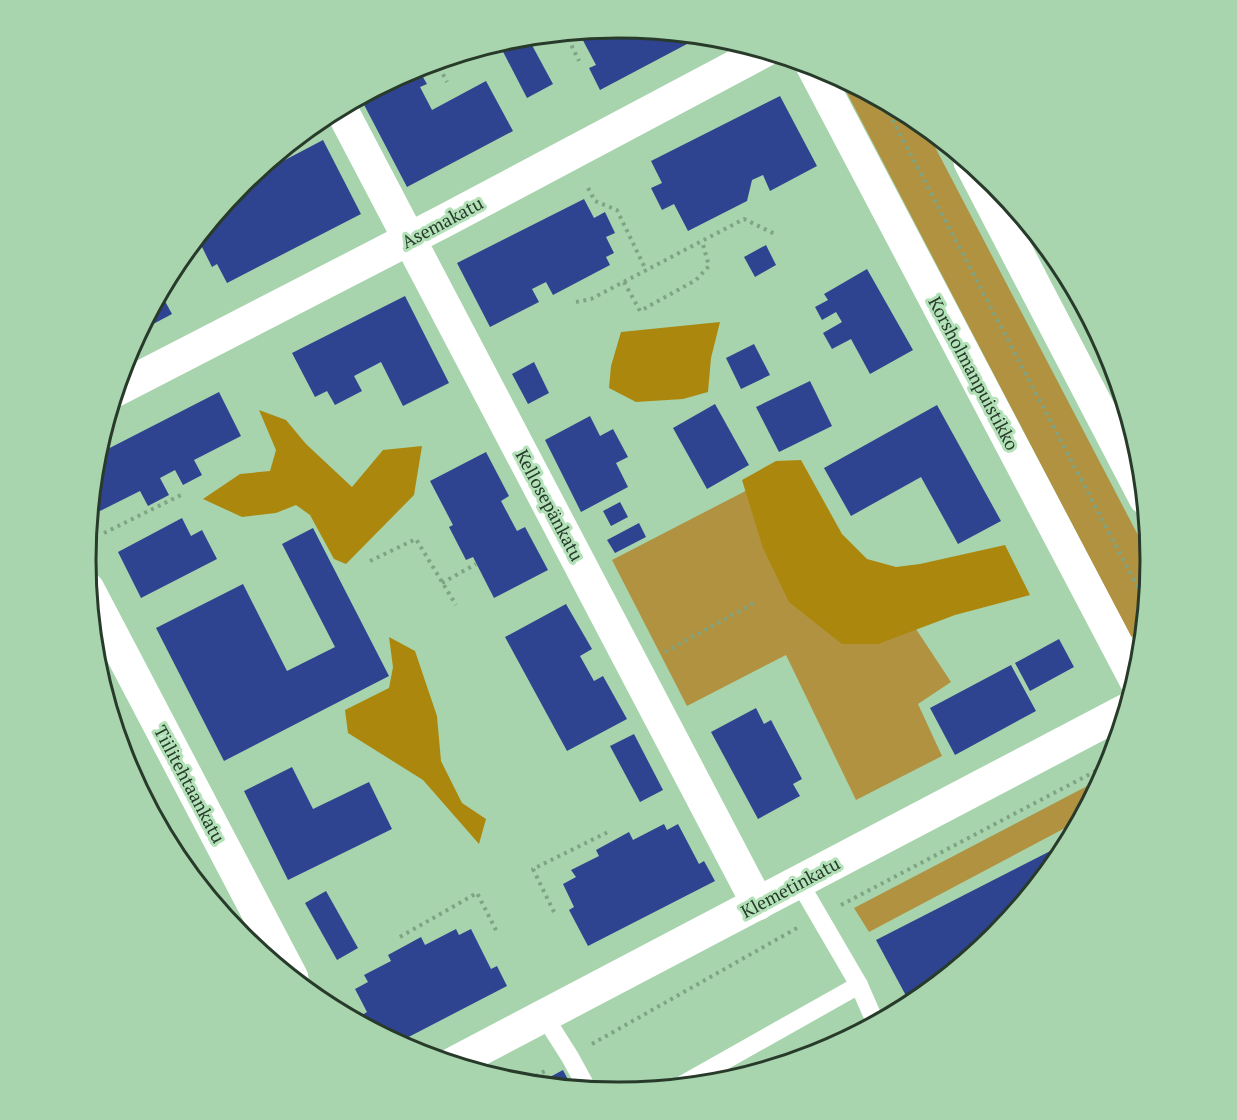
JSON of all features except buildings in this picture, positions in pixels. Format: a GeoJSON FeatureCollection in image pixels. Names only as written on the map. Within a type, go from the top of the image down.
{"type":"FeatureCollection","features":[{"type":"Feature","properties":{"kind":"street","name":"Asemakatu"},"geometry":{"type":"LineString","coordinates":[[127,384],[410,239],[756,56]]}},
{"type":"Feature","properties":{"kind":"street","name":"Korsholmanpuistikko"},"geometry":{"type":"LineString","coordinates":[[819,77],[1129,668]]}},
{"type":"Feature","properties":{"kind":"street","name":"Kellosepänkatu"},"geometry":{"type":"LineString","coordinates":[[345,116],[758,904]]}},
{"type":"Feature","properties":{"kind":"street"},"geometry":{"type":"LineString","coordinates":[[982,185],[1135,478]]}},
{"type":"Feature","properties":{"kind":"street","name":"Tiilitehtaankatu"},"geometry":{"type":"LineString","coordinates":[[98,609],[283,960]]}},
{"type":"Feature","properties":{"kind":"street","name":"Klemetinkatu"},"geometry":{"type":"LineString","coordinates":[[462,1059],[1117,715]]}},
{"type":"Feature","properties":{"kind":"lane"},"geometry":{"type":"LineString","coordinates":[[799,882],[859,985],[873,1016]]}},
{"type":"Feature","properties":{"kind":"lane"},"geometry":{"type":"LineString","coordinates":[[697,1076],[859,985]]}},
{"type":"Feature","properties":{"kind":"lane"},"geometry":{"type":"LineString","coordinates":[[544,1016],[583,1081]]}},
{"type":"Feature","properties":{"kind":"path"},"geometry":{"type":"LineString","coordinates":[[569,40],[579,61]]}},
{"type":"Feature","properties":{"kind":"path"},"geometry":{"type":"LineString","coordinates":[[440,69],[447,82]]}},
{"type":"Feature","properties":{"kind":"path"},"geometry":{"type":"LineString","coordinates":[[890,114],[1140,592]]}},
{"type":"Feature","properties":{"kind":"path"},"geometry":{"type":"LineString","coordinates":[[588,188],[595,201],[617,210],[646,270]]}},
{"type":"Feature","properties":{"kind":"path"},"geometry":{"type":"LineString","coordinates":[[576,302],[591,299],[744,219],[775,234]]}},
{"type":"Feature","properties":{"kind":"path"},"geometry":{"type":"LineString","coordinates":[[624,282],[640,311],[696,280],[709,266],[702,241]]}},
{"type":"Feature","properties":{"kind":"path"},"geometry":{"type":"LineString","coordinates":[[104,533],[183,494]]}},
{"type":"Feature","properties":{"kind":"path"},"geometry":{"type":"LineString","coordinates":[[370,561],[416,538],[456,605]]}},
{"type":"Feature","properties":{"kind":"path"},"geometry":{"type":"LineString","coordinates":[[442,583],[476,564]]}},
{"type":"Feature","properties":{"kind":"path"},"geometry":{"type":"LineString","coordinates":[[636,670],[754,603]]}},
{"type":"Feature","properties":{"kind":"path"},"geometry":{"type":"LineString","coordinates":[[554,912],[533,869],[610,831]]}},
{"type":"Feature","properties":{"kind":"path"},"geometry":{"type":"LineString","coordinates":[[400,937],[477,893],[497,932]]}},
{"type":"Feature","properties":{"kind":"shaded area"},"geometry":{"type":"Polygon","coordinates":[[[845,89],[932,142],[1140,540],[1137,628],[1136,634],[1131,637],[845,89]]]}},
{"type":"Feature","properties":{"kind":"shaded area"},"geometry":{"type":"Polygon","coordinates":[[[720,322],[711,358],[708,392],[683,399],[636,402],[609,388],[611,366],[621,332],[720,322]]]}},
{"type":"Feature","properties":{"kind":"shaded area"},"geometry":{"type":"Polygon","coordinates":[[[259,410],[286,420],[306,444],[352,487],[383,450],[422,446],[414,495],[346,564],[334,559],[310,515],[296,505],[276,513],[242,517],[203,499],[240,474],[270,471],[276,450],[259,410]]]}},
{"type":"Feature","properties":{"kind":"shaded area"},"geometry":{"type":"Polygon","coordinates":[[[801,460],[842,534],[867,559],[896,567],[920,564],[1005,545],[1030,595],[955,615],[878,644],[842,644],[789,602],[763,548],[742,480],[776,461],[801,460]]]}},
{"type":"Feature","properties":{"kind":"shaded area"},"geometry":{"type":"Polygon","coordinates":[[[786,470],[916,629],[951,682],[918,704],[942,756],[856,800],[786,655],[687,706],[612,560],[786,470]]]}},
{"type":"Feature","properties":{"kind":"shaded area"},"geometry":{"type":"Polygon","coordinates":[[[389,637],[415,651],[437,716],[441,761],[462,803],[486,819],[479,844],[423,780],[348,733],[345,710],[389,688],[393,667],[389,637]]]}},
{"type":"Feature","properties":{"kind":"shaded area"},"geometry":{"type":"Polygon","coordinates":[[[1090,785],[1067,827],[869,932],[854,908],[1090,785]]]}}]}
